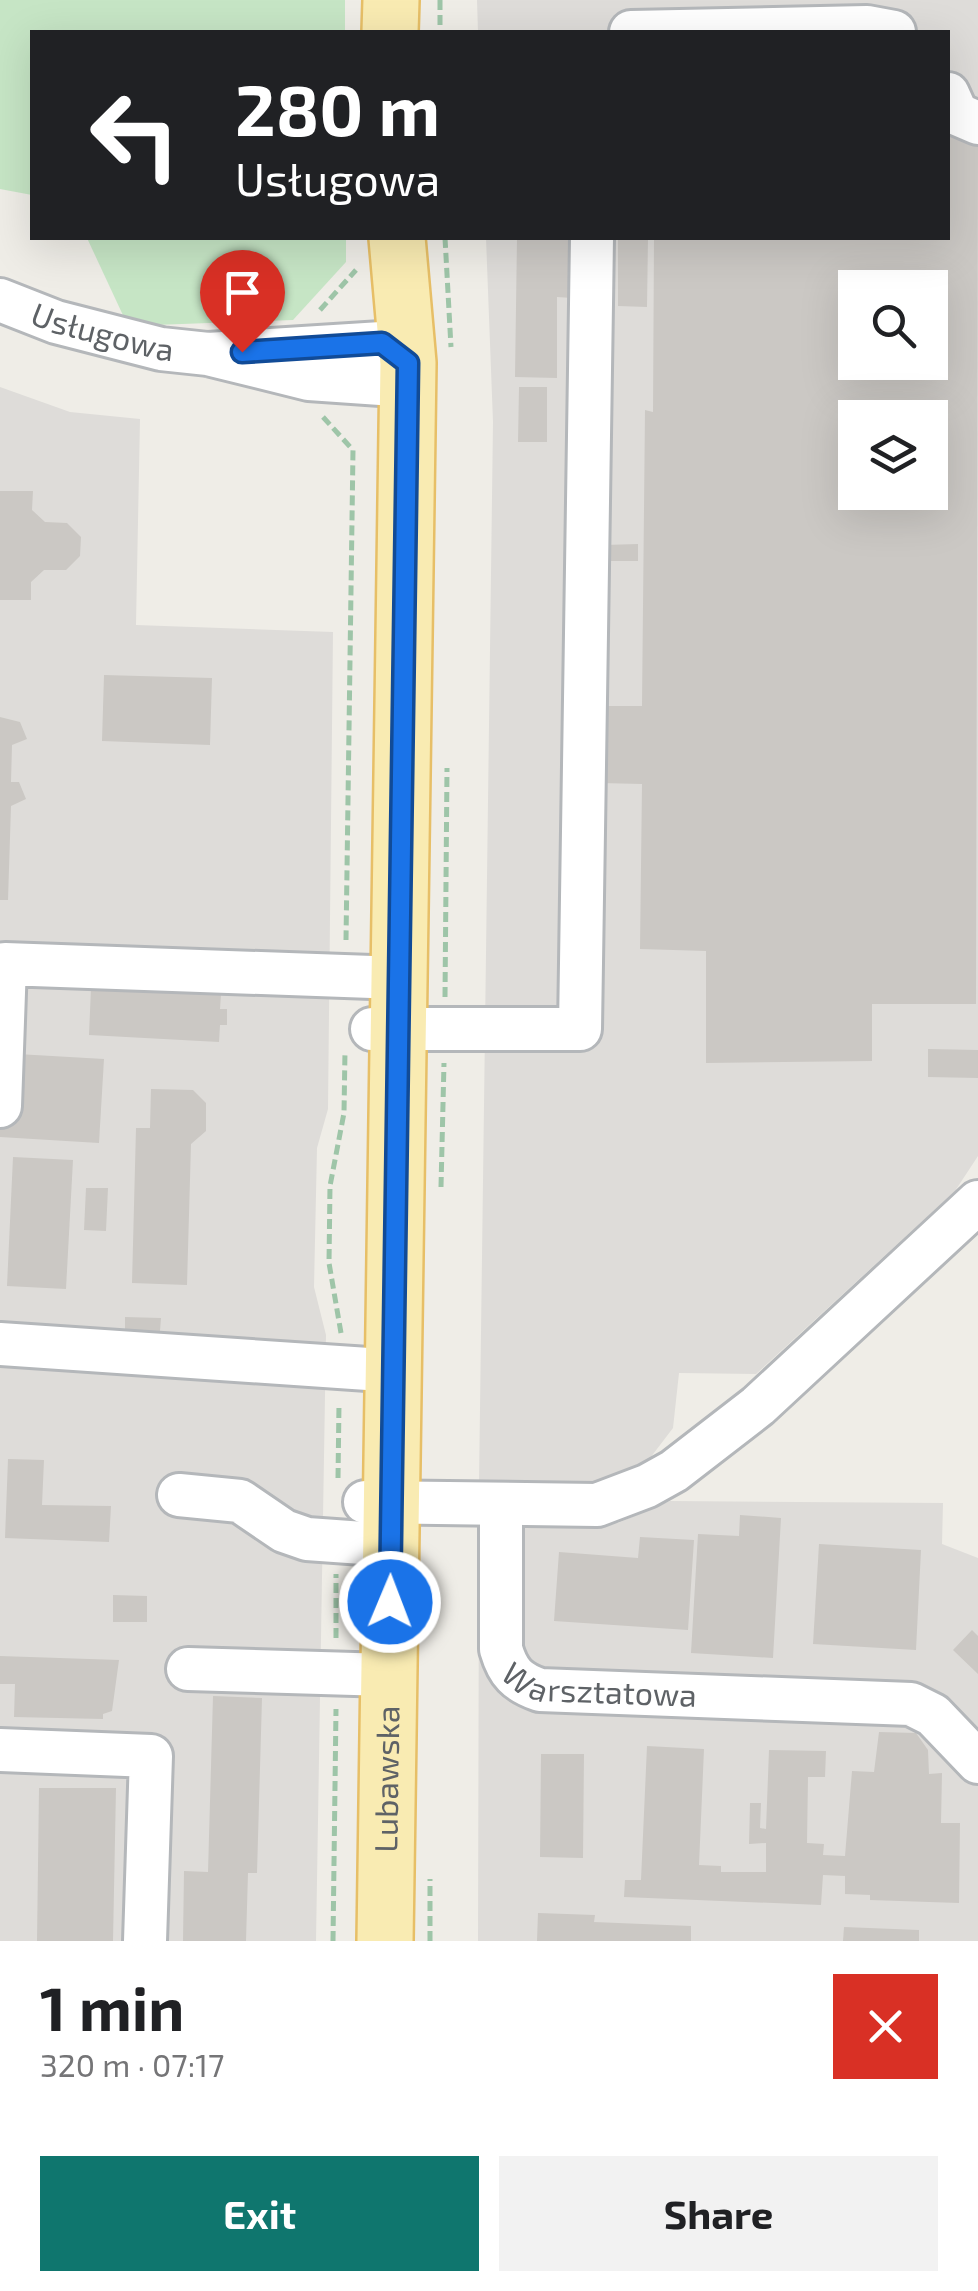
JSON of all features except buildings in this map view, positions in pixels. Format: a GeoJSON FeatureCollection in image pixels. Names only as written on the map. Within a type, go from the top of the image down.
{"type":"FeatureCollection","features":[{"type":"Feature","properties":{"kind":"main road"},"geometry":{"type":"LineString","coordinates":[[390,0],[390,30]]}},
{"type":"Feature","properties":{"kind":"main road","name":"Lubawska"},"geometry":{"type":"LineString","coordinates":[[357,1941],[362,1673],[370,1527],[390,363],[380,243]]}},
{"type":"Feature","properties":{"kind":"main road","name":"Lubawska"},"geometry":{"type":"LineString","coordinates":[[370,1527],[354,1368],[378,998]]}},
{"type":"Feature","properties":{"kind":"main road","name":"Lubawska"},"geometry":{"type":"LineString","coordinates":[[362,1673],[385,1941]]}},
{"type":"Feature","properties":{"kind":"street"},"geometry":{"type":"LineString","coordinates":[[725,30],[883,30]]}},
{"type":"Feature","properties":{"kind":"street"},"geometry":{"type":"LineString","coordinates":[[950,98],[957,114],[978,123]]}},
{"type":"Feature","properties":{"kind":"street"},"geometry":{"type":"LineString","coordinates":[[0,1106],[6,964],[378,998],[580,1029],[592,240]]}},
{"type":"Feature","properties":{"kind":"street","name":"Usługowa"},"geometry":{"type":"LineString","coordinates":[[0,300],[119,338],[208,354],[390,363]]}},
{"type":"Feature","properties":{"kind":"street"},"geometry":{"type":"LineString","coordinates":[[180,1495],[240,1501],[284,1530],[370,1527],[502,1505],[597,1505],[674,1471],[758,1406],[978,1202]]}},
{"type":"Feature","properties":{"kind":"street"},"geometry":{"type":"LineString","coordinates":[[0,1344],[354,1368]]}},
{"type":"Feature","properties":{"kind":"street","name":"Warsztatowa"},"geometry":{"type":"LineString","coordinates":[[502,1505],[501,1649],[506,1669],[520,1683],[540,1690],[911,1704],[934,1716],[978,1762]]}},
{"type":"Feature","properties":{"kind":"street"},"geometry":{"type":"LineString","coordinates":[[188,1669],[362,1673]]}},
{"type":"Feature","properties":{"kind":"street"},"geometry":{"type":"LineString","coordinates":[[0,1750],[150,1756],[145,1941]]}},
{"type":"Feature","properties":{"kind":"path"},"geometry":{"type":"LineString","coordinates":[[440,0],[440,30]]}},
{"type":"Feature","properties":{"kind":"path"},"geometry":{"type":"LineString","coordinates":[[333,1941],[362,1673],[370,1527],[354,1368],[340,1330],[329,1263],[330,1186],[344,1113],[378,998],[353,450],[308,401],[312,320],[380,243]]}},
{"type":"Feature","properties":{"kind":"shaded area"},"geometry":{"type":"Polygon","coordinates":[[[477,0],[978,0],[978,1156],[955,1191],[756,1374],[679,1373],[673,1428],[644,1466],[596,1487],[479,1485],[493,422],[486,240],[950,240],[950,30],[478,30],[477,0]]]}},
{"type":"Feature","properties":{"kind":"shaded area"},"geometry":{"type":"Polygon","coordinates":[[[0,387],[70,412],[140,419],[136,625],[333,632],[328,1109],[317,1148],[314,1287],[326,1335],[316,1941],[0,1941],[0,387]]]}},
{"type":"Feature","properties":{"kind":"shaded area"},"geometry":{"type":"Polygon","coordinates":[[[670,1501],[943,1503],[942,1544],[978,1558],[978,1941],[478,1941],[479,1542],[525,1525],[618,1523],[670,1501]]]}},
{"type":"Feature","properties":{"kind":"green space"},"geometry":{"type":"Polygon","coordinates":[[[0,0],[345,0],[345,30],[30,30],[30,195],[0,189],[0,0]]]}},
{"type":"Feature","properties":{"kind":"green space"},"geometry":{"type":"Polygon","coordinates":[[[88,240],[346,240],[346,262],[293,320],[128,326],[88,240]]]}},
{"type":"Feature","properties":{"kind":"route"},"geometry":{"type":"LineString","coordinates":[[242,352],[382,343],[408,363],[390,1602]]}}]}
